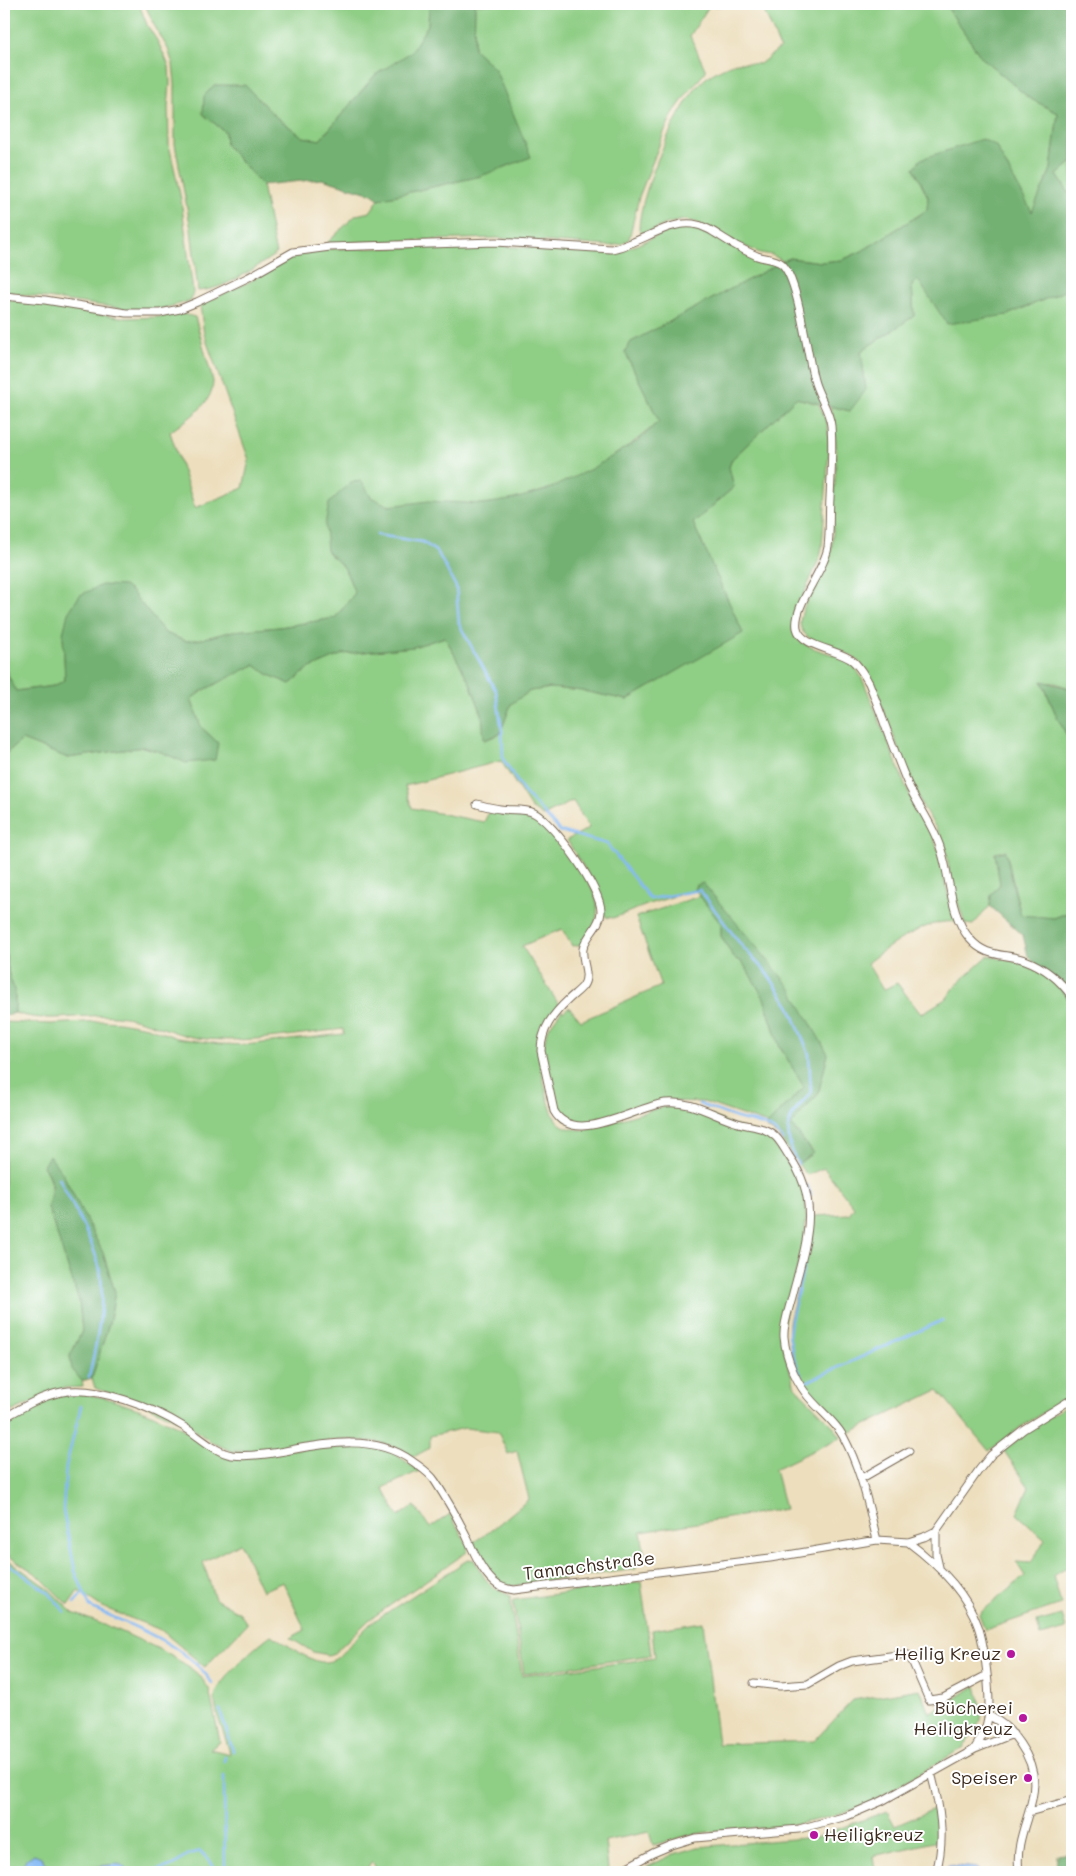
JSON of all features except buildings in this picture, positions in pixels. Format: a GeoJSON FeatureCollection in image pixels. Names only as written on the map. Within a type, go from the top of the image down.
{"type":"FeatureCollection","features":[{"type":"Feature","properties":{"kind":"street"},"geometry":{"type":"LineString","coordinates":[[4,296],[45,300],[126,313],[160,313],[197,302],[249,277],[293,252],[310,249],[340,246],[496,242],[611,249],[623,247],[670,227],[684,224],[705,227],[733,244],[760,257],[772,259],[782,265],[789,276],[801,312],[809,364],[815,385],[831,424],[828,548],[820,571],[799,611],[796,620],[797,628],[803,639],[815,646],[828,648],[853,661],[862,670],[869,682],[907,781],[935,834],[945,864],[958,917],[969,939],[983,951],[1024,960],[1045,970],[1072,997]]}},
{"type":"Feature","properties":{"kind":"street"},"geometry":{"type":"LineString","coordinates":[[477,804],[499,809],[527,811],[543,819],[577,860],[601,902],[598,924],[583,949],[586,977],[584,986],[550,1020],[541,1041],[541,1051],[554,1111],[558,1118],[572,1125],[583,1126],[597,1124],[665,1103],[686,1104],[737,1123],[764,1128],[776,1137],[798,1170],[807,1194],[810,1217],[807,1240],[786,1320],[784,1337],[796,1380],[811,1401],[843,1435],[862,1478],[877,1540]]}},
{"type":"Feature","properties":{"kind":"street","name":"Tannachstraße"},"geometry":{"type":"LineString","coordinates":[[4,1418],[36,1400],[50,1395],[85,1391],[106,1395],[148,1408],[182,1426],[221,1452],[230,1455],[263,1455],[341,1443],[376,1445],[395,1450],[434,1479],[454,1510],[484,1570],[494,1583],[514,1590],[761,1560],[877,1540],[908,1542],[936,1531]]}},
{"type":"Feature","properties":{"kind":"street"},"geometry":{"type":"LineString","coordinates":[[939,1568],[936,1554],[936,1531],[949,1510],[991,1456],[1024,1429],[1072,1399]]}},
{"type":"Feature","properties":{"kind":"street"},"geometry":{"type":"LineString","coordinates":[[862,1478],[909,1451]]}},
{"type":"Feature","properties":{"kind":"street"},"geometry":{"type":"LineString","coordinates":[[908,1542],[939,1568],[968,1606],[978,1625],[987,1675],[990,1716],[982,1738],[975,1748]]}},
{"type":"Feature","properties":{"kind":"street"},"geometry":{"type":"LineString","coordinates":[[754,1683],[780,1686],[808,1684],[839,1666],[852,1661],[905,1654],[910,1656],[928,1700],[943,1698],[987,1675]]}},
{"type":"Feature","properties":{"kind":"street"},"geometry":{"type":"LineString","coordinates":[[990,1716],[1006,1725],[1014,1734],[1024,1750],[1034,1774],[1035,1784],[1030,1812],[1022,1835],[1018,1863],[1019,1872]]}},
{"type":"Feature","properties":{"kind":"street"},"geometry":{"type":"LineString","coordinates":[[618,1872],[653,1853],[695,1838],[799,1829],[839,1819],[882,1801],[975,1748],[1014,1734]]}},
{"type":"Feature","properties":{"kind":"street"},"geometry":{"type":"LineString","coordinates":[[931,1773],[941,1819],[940,1858],[936,1872]]}},
{"type":"Feature","properties":{"kind":"street"},"geometry":{"type":"LineString","coordinates":[[1030,1812],[1072,1800]]}},
{"type":"Feature","properties":{"kind":"green space"},"geometry":{"type":"Polygon","coordinates":[[[4,4],[139,4],[147,25],[158,42],[169,66],[169,145],[181,199],[193,292],[191,301],[160,309],[126,309],[4,292],[4,4]]]}},
{"type":"Feature","properties":{"kind":"green space"},"geometry":{"type":"Polygon","coordinates":[[[145,4],[429,4],[428,25],[411,53],[375,75],[320,140],[303,137],[276,117],[203,114],[225,132],[226,145],[262,185],[276,254],[239,277],[208,289],[198,291],[191,229],[175,144],[173,64],[168,49],[153,23],[145,4]]]}},
{"type":"Feature","properties":{"kind":"green space"},"geometry":{"type":"Polygon","coordinates":[[[429,4],[475,4],[474,49],[495,69],[531,157],[481,176],[379,199],[372,194],[322,179],[262,185],[226,145],[225,132],[203,114],[204,96],[214,85],[245,85],[276,117],[303,137],[320,140],[375,75],[411,52],[428,25],[429,4]]]}},
{"type":"Feature","properties":{"kind":"green space"},"geometry":{"type":"Polygon","coordinates":[[[475,4],[945,4],[981,57],[1029,98],[1058,113],[1051,169],[1032,213],[995,146],[914,168],[928,197],[927,210],[862,251],[842,260],[821,262],[789,258],[783,261],[772,255],[760,253],[735,242],[695,222],[684,220],[669,223],[643,234],[639,229],[641,214],[653,172],[673,126],[695,89],[706,78],[721,69],[737,63],[760,64],[780,48],[762,6],[709,6],[690,36],[706,71],[674,112],[665,130],[639,197],[629,239],[622,244],[609,246],[497,238],[327,243],[356,215],[370,212],[379,199],[481,176],[495,69],[474,49],[475,4]]]}},
{"type":"Feature","properties":{"kind":"green space"},"geometry":{"type":"Polygon","coordinates":[[[945,4],[1072,4],[1072,162],[1057,175],[1072,198],[1072,288],[1007,315],[947,324],[918,280],[912,285],[914,316],[861,351],[866,390],[850,411],[796,398],[732,459],[729,467],[734,487],[693,523],[743,633],[627,700],[583,691],[551,688],[530,691],[511,704],[500,734],[484,740],[482,714],[470,683],[445,637],[413,647],[343,654],[308,669],[290,684],[269,675],[254,665],[202,691],[191,699],[201,727],[218,743],[215,760],[186,763],[161,752],[143,747],[68,758],[22,740],[4,755],[4,667],[16,691],[54,686],[65,680],[63,634],[68,613],[80,595],[102,585],[124,586],[131,591],[165,633],[186,641],[233,631],[280,627],[335,618],[355,593],[344,567],[327,552],[325,525],[329,503],[351,482],[362,481],[371,497],[389,506],[429,501],[482,504],[510,500],[547,490],[591,469],[639,440],[659,421],[625,352],[631,342],[789,258],[821,262],[842,260],[862,251],[927,210],[928,197],[914,168],[921,159],[982,139],[995,145],[1032,212],[1051,169],[1058,113],[1029,98],[981,57],[945,4]]]}},
{"type":"Feature","properties":{"kind":"green space"},"geometry":{"type":"Polygon","coordinates":[[[1072,162],[1072,198],[1057,175],[1072,162]]]}},
{"type":"Feature","properties":{"kind":"green space"},"geometry":{"type":"Polygon","coordinates":[[[684,227],[703,231],[758,260],[776,265],[631,342],[625,352],[659,421],[622,451],[554,487],[506,501],[483,504],[387,505],[371,497],[362,481],[327,552],[344,567],[355,593],[335,618],[280,627],[233,631],[186,641],[165,633],[131,591],[63,634],[65,680],[54,686],[16,691],[4,667],[4,299],[125,318],[159,317],[179,313],[195,317],[213,381],[212,390],[198,411],[170,432],[195,508],[243,488],[249,460],[204,334],[200,305],[251,281],[294,256],[328,249],[496,246],[611,252],[630,248],[674,229],[684,227]]]}},
{"type":"Feature","properties":{"kind":"green space"},"geometry":{"type":"Polygon","coordinates":[[[918,280],[1007,315],[1072,288],[1072,689],[1055,683],[1042,682],[1057,717],[1072,745],[1072,911],[1054,918],[1021,916],[1006,851],[995,853],[1000,884],[991,895],[990,906],[973,925],[965,924],[951,882],[946,849],[939,833],[922,805],[872,681],[856,659],[817,642],[805,634],[801,628],[802,613],[826,566],[832,547],[836,444],[830,406],[850,411],[861,351],[914,316],[912,284],[918,280]]]}},
{"type":"Feature","properties":{"kind":"green space"},"geometry":{"type":"Polygon","coordinates":[[[796,398],[819,404],[828,426],[829,449],[822,547],[820,557],[794,620],[793,631],[803,643],[810,647],[849,662],[860,676],[915,808],[933,836],[956,922],[933,924],[921,929],[897,942],[867,963],[883,990],[897,983],[921,1014],[947,998],[957,984],[988,956],[1016,962],[1036,970],[1054,983],[1072,1005],[1072,1394],[1021,1427],[989,1451],[938,1390],[847,1434],[814,1397],[798,1371],[790,1341],[789,1322],[815,1216],[849,1214],[854,1207],[824,1168],[807,1175],[798,1164],[813,1152],[791,1125],[818,1094],[828,1054],[697,885],[695,890],[652,903],[613,918],[606,917],[600,894],[567,840],[589,828],[573,801],[543,816],[531,808],[501,761],[405,786],[412,808],[484,822],[489,812],[519,813],[534,816],[550,830],[568,852],[585,876],[595,895],[597,902],[596,918],[582,945],[572,946],[562,929],[522,946],[559,1005],[544,1026],[538,1044],[543,1077],[554,1117],[563,1126],[583,1130],[666,1106],[685,1107],[696,1109],[736,1126],[762,1134],[772,1142],[794,1171],[805,1194],[806,1217],[804,1240],[780,1337],[795,1387],[833,1426],[841,1437],[775,1469],[785,1509],[641,1532],[645,1557],[636,1560],[636,1569],[511,1586],[503,1584],[497,1581],[487,1570],[472,1543],[489,1532],[529,1499],[517,1451],[508,1454],[498,1432],[465,1428],[430,1436],[430,1448],[415,1456],[399,1448],[378,1442],[341,1439],[262,1451],[231,1451],[212,1442],[184,1423],[150,1407],[95,1388],[92,1378],[110,1320],[115,1292],[103,1253],[63,1174],[43,1166],[51,1186],[48,1207],[79,1301],[82,1331],[70,1356],[72,1369],[82,1381],[83,1387],[63,1388],[4,1415],[4,1022],[51,1024],[119,1022],[147,1027],[177,1038],[220,1044],[245,1045],[344,1034],[343,1029],[271,1038],[216,1040],[188,1036],[127,1017],[104,1015],[40,1018],[15,1013],[15,992],[9,975],[6,956],[4,922],[4,755],[22,740],[68,758],[143,747],[161,752],[218,743],[201,727],[191,699],[213,685],[254,665],[269,675],[290,684],[308,669],[343,654],[413,647],[445,637],[470,683],[482,714],[485,740],[500,734],[511,704],[530,691],[551,688],[583,691],[627,700],[742,633],[693,523],[734,487],[729,467],[732,459],[796,398]]]}},
{"type":"Feature","properties":{"kind":"green space"},"geometry":{"type":"Polygon","coordinates":[[[1042,681],[1072,689],[1072,745],[1057,717],[1042,681]]]}},
{"type":"Feature","properties":{"kind":"green space"},"geometry":{"type":"Polygon","coordinates":[[[1006,851],[1021,915],[1054,918],[1072,911],[1072,1005],[1061,990],[1028,956],[1023,935],[990,906],[991,895],[1000,884],[995,853],[1006,851]]]}},
{"type":"Feature","properties":{"kind":"green space"},"geometry":{"type":"Polygon","coordinates":[[[703,883],[790,987],[828,1054],[818,1094],[791,1125],[813,1153],[798,1164],[778,1136],[765,1127],[804,1087],[779,1045],[764,998],[743,963],[734,958],[721,936],[721,924],[695,890],[697,885],[703,883]]]}},
{"type":"Feature","properties":{"kind":"green space"},"geometry":{"type":"Polygon","coordinates":[[[700,896],[721,924],[721,936],[734,958],[743,963],[764,998],[779,1045],[804,1087],[768,1124],[704,1102],[665,1101],[597,1122],[583,1124],[565,1120],[555,1109],[543,1051],[547,1030],[562,1010],[563,1012],[569,1007],[581,1021],[661,986],[636,917],[700,896]]]}},
{"type":"Feature","properties":{"kind":"green space"},"geometry":{"type":"Polygon","coordinates":[[[4,922],[6,956],[9,975],[15,992],[15,1013],[4,1016],[4,922]]]}},
{"type":"Feature","properties":{"kind":"green space"},"geometry":{"type":"Polygon","coordinates":[[[49,1155],[63,1174],[103,1253],[115,1292],[110,1320],[92,1378],[82,1381],[72,1369],[70,1356],[82,1331],[79,1301],[48,1207],[52,1186],[43,1166],[49,1155]]]}},
{"type":"Feature","properties":{"kind":"green space"},"geometry":{"type":"Polygon","coordinates":[[[65,1394],[82,1394],[106,1398],[147,1412],[181,1428],[220,1454],[341,1446],[376,1447],[394,1453],[419,1471],[383,1488],[398,1516],[415,1506],[430,1528],[450,1514],[468,1546],[467,1552],[369,1620],[334,1653],[328,1655],[313,1652],[290,1638],[305,1630],[283,1582],[262,1591],[240,1543],[203,1562],[215,1599],[240,1613],[247,1624],[205,1667],[161,1630],[102,1607],[78,1591],[68,1605],[38,1575],[4,1553],[4,1421],[37,1403],[65,1394]]]}},
{"type":"Feature","properties":{"kind":"green space"},"geometry":{"type":"Polygon","coordinates":[[[1072,1402],[1072,1565],[1053,1576],[1061,1604],[985,1630],[979,1614],[1025,1576],[1016,1562],[1031,1563],[1045,1539],[1017,1514],[1029,1487],[1004,1451],[1027,1431],[1072,1402]]]}},
{"type":"Feature","properties":{"kind":"green space"},"geometry":{"type":"Polygon","coordinates":[[[4,1557],[50,1590],[73,1613],[120,1631],[161,1650],[188,1666],[200,1676],[209,1689],[220,1742],[210,1749],[230,1754],[216,1712],[215,1698],[217,1691],[229,1673],[271,1635],[313,1660],[320,1662],[332,1661],[371,1623],[469,1559],[474,1560],[492,1587],[510,1596],[522,1676],[655,1658],[652,1630],[703,1622],[718,1744],[814,1741],[853,1700],[920,1689],[929,1713],[976,1686],[982,1709],[981,1720],[964,1747],[869,1804],[798,1824],[766,1828],[729,1829],[694,1834],[653,1845],[649,1832],[605,1841],[608,1869],[604,1872],[379,1872],[372,1862],[365,1872],[129,1872],[121,1866],[111,1865],[89,1868],[86,1872],[51,1872],[41,1857],[20,1869],[20,1872],[4,1872],[4,1557]]]}},
{"type":"Feature","properties":{"kind":"green space"},"geometry":{"type":"Polygon","coordinates":[[[641,1582],[651,1655],[524,1674],[513,1600],[641,1582]]]}},
{"type":"Feature","properties":{"kind":"green space"},"geometry":{"type":"Polygon","coordinates":[[[1062,1615],[1066,1629],[1040,1636],[1037,1622],[1062,1615]]]}},
{"type":"Feature","properties":{"kind":"green space"},"geometry":{"type":"Polygon","coordinates":[[[936,1808],[938,1841],[873,1856],[875,1872],[637,1872],[674,1854],[697,1847],[816,1837],[887,1811],[895,1826],[936,1808]]]}},
{"type":"Feature","properties":{"kind":"green space"},"geometry":{"type":"Polygon","coordinates":[[[1072,1853],[1072,1872],[1056,1872],[1057,1855],[1072,1853]]]}},
{"type":"Feature","properties":{"kind":"water"},"geometry":{"type":"Polygon","coordinates":[[[34,1854],[41,1857],[51,1872],[20,1872],[26,1860],[34,1854]]]}},
{"type":"Feature","properties":{"kind":"water"},"geometry":{"type":"Polygon","coordinates":[[[116,1864],[122,1865],[129,1872],[86,1872],[89,1868],[116,1864]]]}},
{"type":"Feature","properties":{"kind":"water"},"geometry":{"type":"Polygon","coordinates":[[[948,1865],[978,1868],[978,1872],[948,1872],[948,1865]]]}},
{"type":"Feature","properties":{"kind":"waterway"},"geometry":{"type":"LineString","coordinates":[[377,535],[423,542],[438,553],[456,587],[459,624],[496,691],[502,730],[503,759],[523,791],[560,831],[607,844],[650,899],[700,890],[741,945],[767,973],[790,1007],[809,1054],[811,1093],[795,1111],[789,1124],[790,1142],[798,1164]]}},
{"type":"Feature","properties":{"kind":"waterway"},"geometry":{"type":"LineString","coordinates":[[699,1104],[768,1127],[783,1140]]}},
{"type":"Feature","properties":{"kind":"waterway"},"geometry":{"type":"LineString","coordinates":[[59,1178],[90,1241],[101,1277],[100,1315],[89,1377]]}},
{"type":"Feature","properties":{"kind":"waterway"},"geometry":{"type":"LineString","coordinates":[[807,1185],[811,1195]]}},
{"type":"Feature","properties":{"kind":"waterway"},"geometry":{"type":"LineString","coordinates":[[810,1241],[789,1335],[793,1355],[804,1383],[943,1320]]}},
{"type":"Feature","properties":{"kind":"waterway"},"geometry":{"type":"LineString","coordinates":[[81,1406],[66,1466],[63,1510],[75,1571],[90,1607],[140,1629],[173,1647],[202,1670],[212,1683]]}},
{"type":"Feature","properties":{"kind":"waterway"},"geometry":{"type":"LineString","coordinates":[[4,1561],[49,1593],[65,1612]]}},
{"type":"Feature","properties":{"kind":"waterway"},"geometry":{"type":"LineString","coordinates":[[74,1603],[84,1592]]}},
{"type":"Feature","properties":{"kind":"waterway"},"geometry":{"type":"LineString","coordinates":[[220,1710],[233,1751]]}},
{"type":"Feature","properties":{"kind":"waterway"},"geometry":{"type":"LineString","coordinates":[[224,1761],[225,1757]]}},
{"type":"Feature","properties":{"kind":"waterway"},"geometry":{"type":"LineString","coordinates":[[224,1776],[225,1872]]}},
{"type":"Feature","properties":{"kind":"waterway"},"geometry":{"type":"LineString","coordinates":[[152,1872],[174,1865],[189,1854],[200,1851],[217,1872]]}},
{"type":"Feature","properties":{"kind":"place","name":"Heilig Kreuz"},"geometry":{"type":"Point","coordinates":[1011,1654]}},
{"type":"Feature","properties":{"kind":"place","name":"Bücherei Heiligkreuz"},"geometry":{"type":"Point","coordinates":[1023,1718]}},
{"type":"Feature","properties":{"kind":"place","name":"Speiser"},"geometry":{"type":"Point","coordinates":[1028,1778]}},
{"type":"Feature","properties":{"kind":"place","name":"Heiligkreuz"},"geometry":{"type":"Point","coordinates":[814,1835]}}]}
